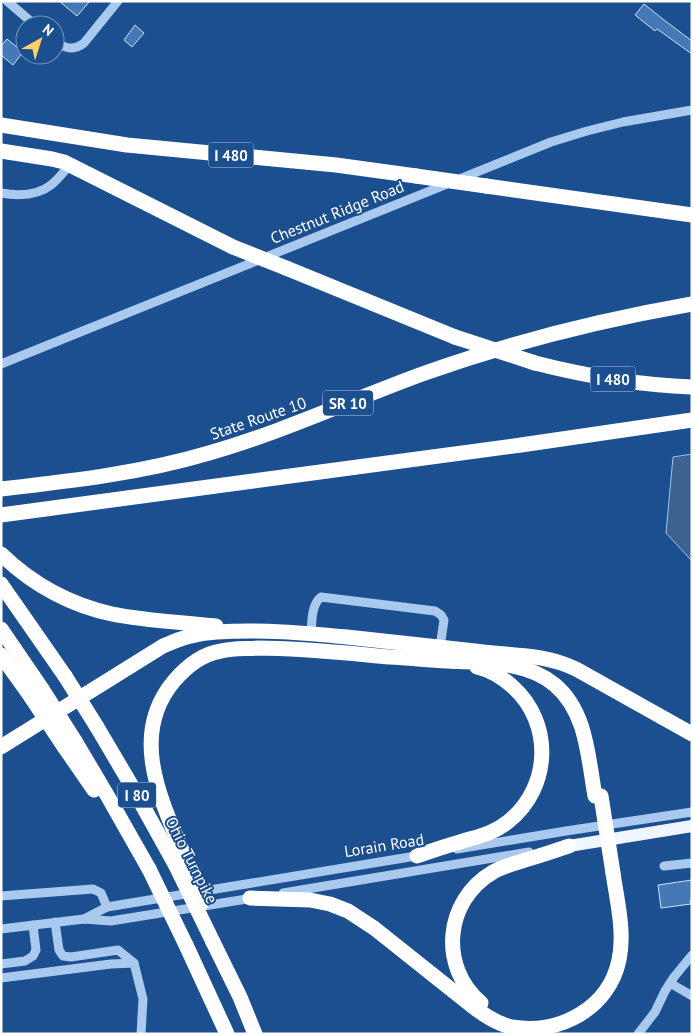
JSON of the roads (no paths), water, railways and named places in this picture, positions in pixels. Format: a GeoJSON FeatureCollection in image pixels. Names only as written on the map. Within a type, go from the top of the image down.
{"type":"FeatureCollection","features":[{"type":"Feature","properties":{"kind":"highway","name":"I 480"},"geometry":{"type":"LineString","coordinates":[[1,124],[126,146],[336,165],[692,215]]}},
{"type":"Feature","properties":{"kind":"highway","name":"I 480"},"geometry":{"type":"LineString","coordinates":[[1,151],[52,159],[70,165],[233,247],[456,337],[535,363],[573,372],[608,379],[692,387]]}},
{"type":"Feature","properties":{"kind":"highway","name":"State Route 10"},"geometry":{"type":"LineString","coordinates":[[1,489],[120,473],[210,453],[276,432],[398,383],[483,353],[575,328],[692,304]]}},
{"type":"Feature","properties":{"kind":"highway"},"geometry":{"type":"LineString","coordinates":[[3,515],[692,420]]}},
{"type":"Feature","properties":{"kind":"highway"},"geometry":{"type":"LineString","coordinates":[[1,554],[24,574],[45,588],[100,611],[124,616],[267,632]]}},
{"type":"Feature","properties":{"kind":"highway","name":"Ohio Turnpike"},"geometry":{"type":"LineString","coordinates":[[1,584],[65,676],[181,863]]}},
{"type":"Feature","properties":{"kind":"highway"},"geometry":{"type":"LineString","coordinates":[[1,629],[36,693]]}},
{"type":"Feature","properties":{"kind":"highway"},"geometry":{"type":"LineString","coordinates":[[1,748],[162,646],[190,636],[208,633],[267,632],[311,634],[516,667],[541,675],[555,684],[567,697],[579,719],[598,796]]}},
{"type":"Feature","properties":{"kind":"highway"},"geometry":{"type":"LineString","coordinates":[[1,755],[141,667],[181,645],[208,639],[229,638],[282,648]]}},
{"type":"Feature","properties":{"kind":"highway"},"geometry":{"type":"LineString","coordinates":[[255,1034],[181,863],[152,762],[151,731],[158,706],[166,691],[189,666],[206,656],[230,649],[282,648],[539,657],[568,665],[692,734]]}},
{"type":"Feature","properties":{"kind":"highway"},"geometry":{"type":"LineString","coordinates":[[417,856],[462,841],[485,836],[510,821],[521,810],[534,790],[542,762],[542,739],[538,726],[532,710],[517,691],[506,681],[488,671],[443,654]]}},
{"type":"Feature","properties":{"kind":"highway"},"geometry":{"type":"LineString","coordinates":[[250,898],[310,900],[330,904],[348,911],[374,928],[472,1006],[503,1025],[529,1030],[548,1029],[565,1024],[582,1014],[601,998],[613,978],[620,955],[621,937],[598,796],[593,743],[589,725],[582,706],[559,677],[544,667],[529,661],[496,654]]}},
{"type":"Feature","properties":{"kind":"highway"},"geometry":{"type":"LineString","coordinates":[[1,655],[36,693]]}},
{"type":"Feature","properties":{"kind":"highway","name":"I 80"},"geometry":{"type":"LineString","coordinates":[[36,693],[70,744],[92,787],[123,823],[149,869],[227,1034]]}},
{"type":"Feature","properties":{"kind":"highway"},"geometry":{"type":"LineString","coordinates":[[569,846],[494,871],[474,888],[461,906],[453,932],[452,946],[455,961],[465,985],[476,999],[486,1007],[514,1020],[539,1022],[554,1020],[566,1015],[576,1010],[591,997],[606,976],[613,952],[610,873]]}},
{"type":"Feature","properties":{"kind":"main road","name":"Lorain Road"},"geometry":{"type":"LineString","coordinates":[[569,846],[692,826]]}},
{"type":"Feature","properties":{"kind":"street"},"geometry":{"type":"LineString","coordinates":[[7,1],[23,15]]}},
{"type":"Feature","properties":{"kind":"street"},"geometry":{"type":"LineString","coordinates":[[65,48],[69,49],[79,46],[84,42],[118,1]]}},
{"type":"Feature","properties":{"kind":"street","name":"Chestnut Ridge Road"},"geometry":{"type":"LineString","coordinates":[[1,364],[550,142],[596,129],[692,110]]}},
{"type":"Feature","properties":{"kind":"street"},"geometry":{"type":"LineString","coordinates":[[1,193],[22,195],[35,193],[50,185],[70,165]]}},
{"type":"Feature","properties":{"kind":"street"},"geometry":{"type":"LineString","coordinates":[[311,634],[314,607],[318,600],[322,598],[435,611],[444,620],[443,654]]}},
{"type":"Feature","properties":{"kind":"street","name":"Lorain Road"},"geometry":{"type":"LineString","coordinates":[[84,919],[107,907],[692,812]]}},
{"type":"Feature","properties":{"kind":"street","name":"Lorain Road"},"geometry":{"type":"LineString","coordinates":[[1,929],[84,919],[111,921],[569,846]]}},
{"type":"Feature","properties":{"kind":"street"},"geometry":{"type":"LineString","coordinates":[[664,866],[692,863]]}},
{"type":"Feature","properties":{"kind":"street"},"geometry":{"type":"LineString","coordinates":[[283,878],[286,893]]}},
{"type":"Feature","properties":{"kind":"street"},"geometry":{"type":"LineString","coordinates":[[1,896],[93,889],[101,893],[107,907]]}},
{"type":"Feature","properties":{"kind":"street"},"geometry":{"type":"LineString","coordinates":[[56,922],[59,950],[63,956],[71,957],[118,950],[134,963],[143,1000],[141,1034]]}},
{"type":"Feature","properties":{"kind":"street"},"geometry":{"type":"LineString","coordinates":[[1,964],[25,961],[33,956],[36,950],[33,925]]}},
{"type":"Feature","properties":{"kind":"street"},"geometry":{"type":"LineString","coordinates":[[638,1034],[655,1012],[670,983],[692,955]]}},
{"type":"Feature","properties":{"kind":"street"},"geometry":{"type":"LineString","coordinates":[[1,978],[111,964],[134,963]]}},
{"type":"Feature","properties":{"kind":"street"},"geometry":{"type":"LineString","coordinates":[[670,983],[692,996]]}},
{"type":"Feature","properties":{"kind":"water"},"geometry":{"type":"Polygon","coordinates":[[[692,454],[692,561],[666,533],[673,457],[692,454]]]}}]}
